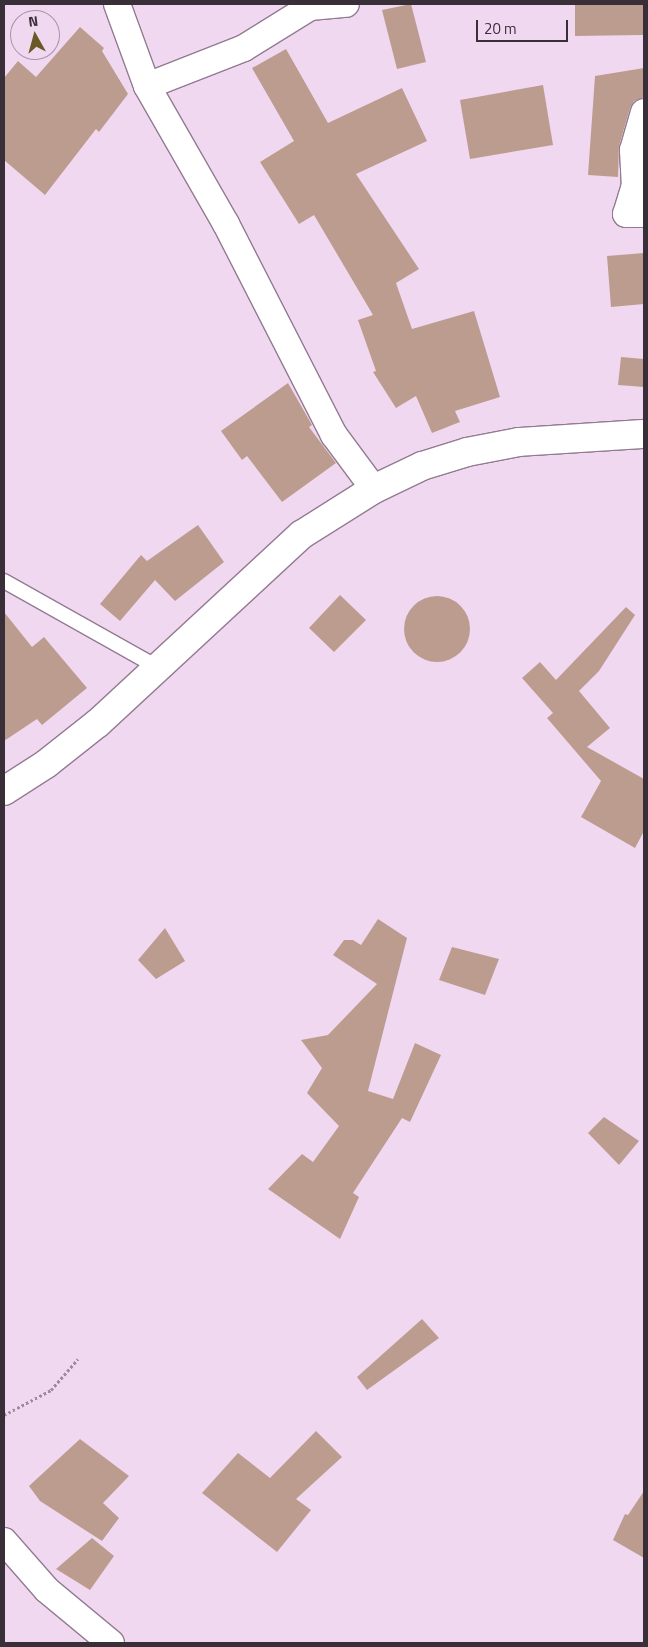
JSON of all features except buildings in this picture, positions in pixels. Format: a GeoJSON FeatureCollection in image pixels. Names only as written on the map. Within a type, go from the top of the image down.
{"type":"FeatureCollection","features":[{"type":"Feature","properties":{"kind":"main road"},"geometry":{"type":"LineString","coordinates":[[4,791],[46,764],[159,668],[301,535],[374,489],[422,466],[468,452],[519,442],[644,434]]}},
{"type":"Feature","properties":{"kind":"street"},"geometry":{"type":"LineString","coordinates":[[117,4],[147,86],[226,224],[334,435],[374,489]]}},
{"type":"Feature","properties":{"kind":"street"},"geometry":{"type":"LineString","coordinates":[[147,86],[244,48],[310,7],[346,4]]}},
{"type":"Feature","properties":{"kind":"street"},"geometry":{"type":"LineString","coordinates":[[644,112],[633,150],[635,185],[626,214],[644,214]]}},
{"type":"Feature","properties":{"kind":"street"},"geometry":{"type":"LineString","coordinates":[[4,1541],[47,1590],[111,1643]]}},
{"type":"Feature","properties":{"kind":"lane"},"geometry":{"type":"LineString","coordinates":[[4,580],[159,668]]}},
{"type":"Feature","properties":{"kind":"path"},"geometry":{"type":"LineString","coordinates":[[4,1415],[52,1390],[78,1359]]}}]}
